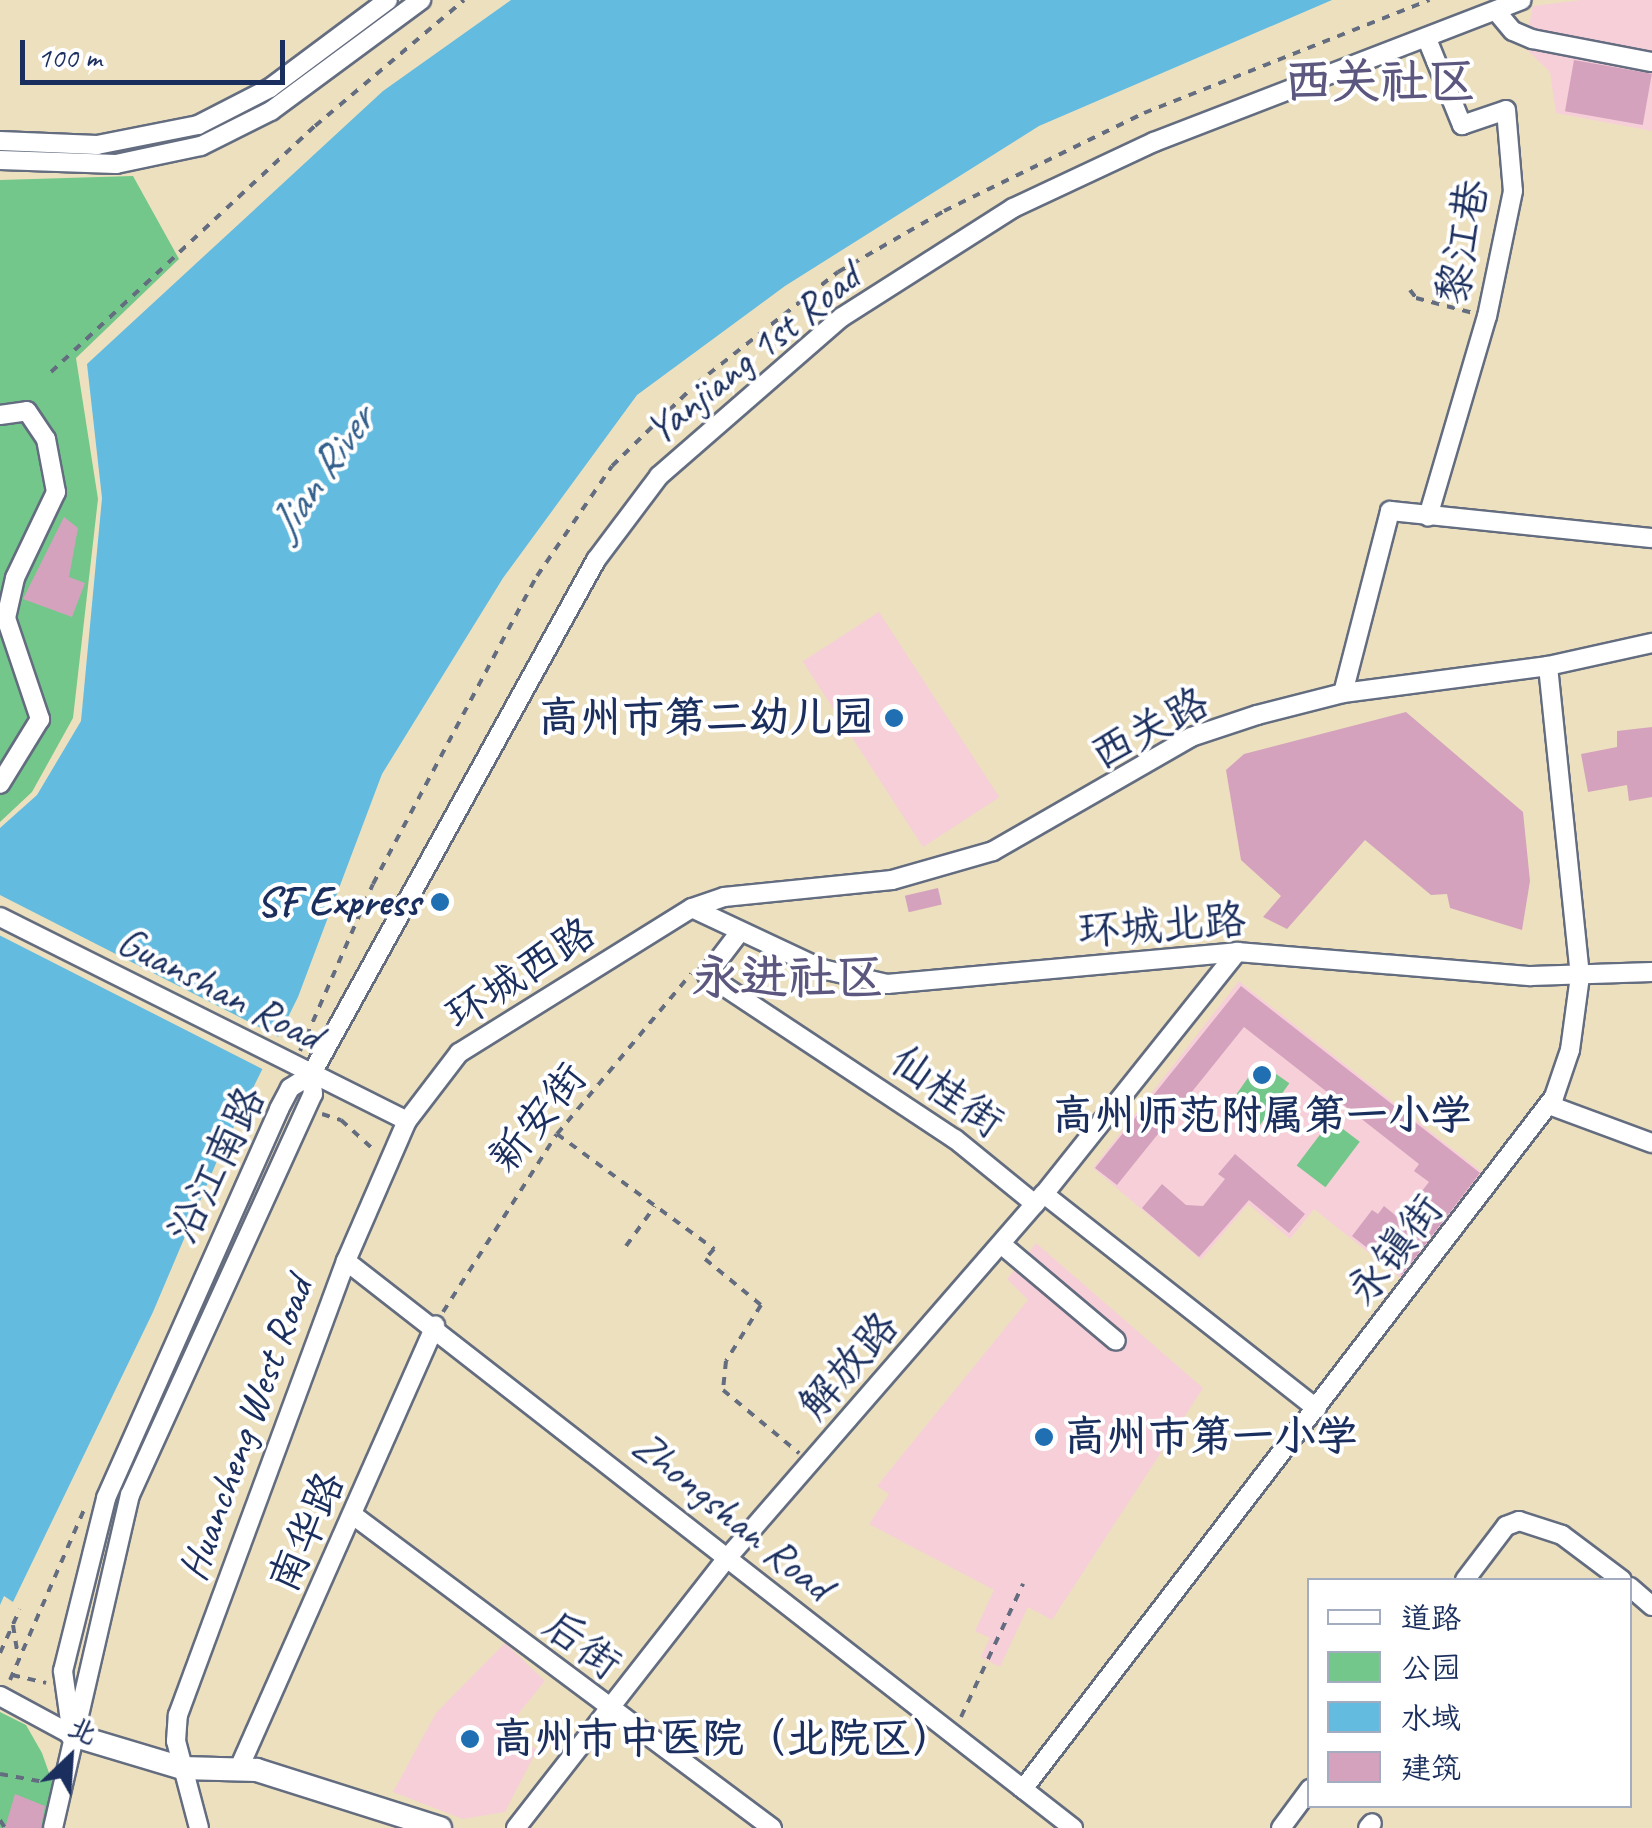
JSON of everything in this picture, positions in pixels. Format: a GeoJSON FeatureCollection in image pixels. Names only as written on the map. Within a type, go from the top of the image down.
{"type":"FeatureCollection","features":[{"type":"Feature","properties":{"kind":"main road"},"geometry":{"type":"LineString","coordinates":[[72,1735],[182,1768],[240,1766],[440,1828]]}},
{"type":"Feature","properties":{"kind":"street"},"geometry":{"type":"LineString","coordinates":[[0,141],[97,146],[198,124],[279,82],[388,0]]}},
{"type":"Feature","properties":{"kind":"street"},"geometry":{"type":"LineString","coordinates":[[0,160],[116,164],[201,146],[271,111],[421,0]]}},
{"type":"Feature","properties":{"kind":"street","name":"Yanjiang 1st Road"},"geometry":{"type":"LineString","coordinates":[[311,1075],[596,560],[686,450],[842,317],[1012,208],[1154,142],[1522,0]]}},
{"type":"Feature","properties":{"kind":"street"},"geometry":{"type":"LineString","coordinates":[[1496,11],[1513,31],[1532,40],[1652,62]]}},
{"type":"Feature","properties":{"kind":"street","name":"黎江巷"},"geometry":{"type":"LineString","coordinates":[[1428,39],[1462,125],[1506,110],[1513,191],[1487,316],[1428,516]]}},
{"type":"Feature","properties":{"kind":"street"},"geometry":{"type":"LineString","coordinates":[[0,415],[27,411],[46,439],[56,492],[15,578],[6,618],[40,720],[0,784]]}},
{"type":"Feature","properties":{"kind":"street"},"geometry":{"type":"LineString","coordinates":[[1342,693],[1387,513],[1652,538]]}},
{"type":"Feature","properties":{"kind":"street","name":"西关路"},"geometry":{"type":"LineString","coordinates":[[692,908],[762,890],[892,880],[992,850],[1192,737],[1342,693],[1548,666],[1652,643]]}},
{"type":"Feature","properties":{"kind":"street","name":"永镇街"},"geometry":{"type":"LineString","coordinates":[[1023,1789],[1549,1105],[1570,1050],[1580,976],[1548,666]]}},
{"type":"Feature","properties":{"kind":"street","name":"环城北路"},"geometry":{"type":"LineString","coordinates":[[692,908],[822,969],[887,984],[1237,952],[1580,976],[1652,972]]}},
{"type":"Feature","properties":{"kind":"street","name":"环城西路"},"geometry":{"type":"LineString","coordinates":[[407,1120],[459,1053],[692,908]]}},
{"type":"Feature","properties":{"kind":"street","name":"Guanshan Road"},"geometry":{"type":"LineString","coordinates":[[0,917],[407,1120]]}},
{"type":"Feature","properties":{"kind":"street"},"geometry":{"type":"LineString","coordinates":[[707,976],[739,933]]}},
{"type":"Feature","properties":{"kind":"street","name":"解放路"},"geometry":{"type":"LineString","coordinates":[[516,1828],[606,1707],[728,1557],[1040,1199],[1237,952]]}},
{"type":"Feature","properties":{"kind":"street","name":"仙桂街"},"geometry":{"type":"LineString","coordinates":[[707,976],[1040,1199],[1317,1409]]}},
{"type":"Feature","properties":{"kind":"street","name":"沿江南路"},"geometry":{"type":"LineString","coordinates":[[53,1828],[72,1735],[64,1671],[106,1498],[279,1109],[290,1088],[311,1075]]}},
{"type":"Feature","properties":{"kind":"street"},"geometry":{"type":"LineString","coordinates":[[1549,1105],[1652,1142]]}},
{"type":"Feature","properties":{"kind":"street","name":"Huancheng West Road"},"geometry":{"type":"LineString","coordinates":[[199,1828],[182,1768],[178,1715],[346,1261],[407,1120]]}},
{"type":"Feature","properties":{"kind":"street"},"geometry":{"type":"LineString","coordinates":[[1000,1244],[1116,1341]]}},
{"type":"Feature","properties":{"kind":"street","name":"Zhongshan Road"},"geometry":{"type":"LineString","coordinates":[[346,1261],[435,1325],[1073,1828]]}},
{"type":"Feature","properties":{"kind":"street","name":"南华路"},"geometry":{"type":"LineString","coordinates":[[240,1766],[435,1325]]}},
{"type":"Feature","properties":{"kind":"street","name":"后街"},"geometry":{"type":"LineString","coordinates":[[353,1515],[772,1828]]}},
{"type":"Feature","properties":{"kind":"street"},"geometry":{"type":"LineString","coordinates":[[1466,1578],[1506,1526],[1520,1520],[1562,1535],[1619,1578]]}},
{"type":"Feature","properties":{"kind":"street"},"geometry":{"type":"LineString","coordinates":[[1632,1589],[1652,1606]]}},
{"type":"Feature","properties":{"kind":"street"},"geometry":{"type":"LineString","coordinates":[[0,1696],[72,1735]]}},
{"type":"Feature","properties":{"kind":"street"},"geometry":{"type":"LineString","coordinates":[[1281,1828],[1307,1793]]}},
{"type":"Feature","properties":{"kind":"path"},"geometry":{"type":"LineString","coordinates":[[52,372],[315,126],[464,0]]}},
{"type":"Feature","properties":{"kind":"path"},"geometry":{"type":"LineString","coordinates":[[288,1063],[308,1041],[373,884],[546,561],[612,466],[696,384],[838,272],[944,210],[1175,100],[1428,0]]}},
{"type":"Feature","properties":{"kind":"path"},"geometry":{"type":"LineString","coordinates":[[1410,290],[1416,298],[1487,316]]}},
{"type":"Feature","properties":{"kind":"path","name":"新安街"},"geometry":{"type":"LineString","coordinates":[[435,1325],[557,1134],[694,970],[707,976]]}},
{"type":"Feature","properties":{"kind":"path"},"geometry":{"type":"LineString","coordinates":[[314,1118],[342,1120],[388,1164]]}},
{"type":"Feature","properties":{"kind":"path"},"geometry":{"type":"LineString","coordinates":[[557,1134],[714,1248],[705,1259],[761,1305],[726,1361],[723,1390],[810,1462]]}},
{"type":"Feature","properties":{"kind":"path"},"geometry":{"type":"LineString","coordinates":[[626,1246],[654,1206]]}},
{"type":"Feature","properties":{"kind":"path"},"geometry":{"type":"LineString","coordinates":[[952,1734],[1023,1584]]}},
{"type":"Feature","properties":{"kind":"path"},"geometry":{"type":"LineString","coordinates":[[0,1653],[20,1609]]}},
{"type":"Feature","properties":{"kind":"path"},"geometry":{"type":"LineString","coordinates":[[13,1625],[18,1660]]}},
{"type":"Feature","properties":{"kind":"path"},"geometry":{"type":"LineString","coordinates":[[12,1675],[50,1684]]}},
{"type":"Feature","properties":{"kind":"path"},"geometry":{"type":"LineString","coordinates":[[0,1774],[64,1786]]}},
{"type":"Feature","properties":{"kind":"path"},"geometry":{"type":"LineString","coordinates":[[0,1820],[5,1828]]}},
{"type":"Feature","properties":{"kind":"shaded area"},"geometry":{"type":"Polygon","coordinates":[[[1582,0],[1652,0],[1652,131],[1556,113],[1550,72],[1524,47],[1533,6],[1582,0]]]}},
{"type":"Feature","properties":{"kind":"shaded area","name":"高州市第二幼儿园"},"geometry":{"type":"Polygon","coordinates":[[[879,612],[999,797],[923,847],[803,662],[879,612]]]}},
{"type":"Feature","properties":{"kind":"shaded area","name":"高州师范附属第一小学"},"geometry":{"type":"Polygon","coordinates":[[[1239,981],[1487,1176],[1404,1281],[1314,1209],[1290,1239],[1248,1204],[1201,1260],[1093,1168],[1239,981]]]}},
{"type":"Feature","properties":{"kind":"shaded area","name":"高州市第一小学"},"geometry":{"type":"Polygon","coordinates":[[[1036,1243],[1203,1388],[1052,1620],[1028,1607],[1000,1667],[981,1657],[990,1638],[975,1631],[994,1590],[869,1524],[889,1494],[877,1486],[1028,1300],[1007,1279],[1036,1243]]]}},
{"type":"Feature","properties":{"kind":"shaded area","name":"高州市中医院（北院区）"},"geometry":{"type":"Polygon","coordinates":[[[505,1643],[545,1681],[506,1729],[537,1750],[505,1812],[463,1819],[393,1792],[436,1713],[505,1643]]]}},
{"type":"Feature","properties":{"kind":"green space"},"geometry":{"type":"Polygon","coordinates":[[[133,176],[179,259],[76,358],[98,499],[73,718],[32,792],[0,822],[0,180],[133,176]]]}},
{"type":"Feature","properties":{"kind":"green space"},"geometry":{"type":"Polygon","coordinates":[[[1259,1062],[1289,1083],[1257,1130],[1226,1109],[1259,1062]]]}},
{"type":"Feature","properties":{"kind":"green space"},"geometry":{"type":"Polygon","coordinates":[[[1331,1120],[1360,1142],[1325,1187],[1297,1166],[1331,1120]]]}},
{"type":"Feature","properties":{"kind":"green space"},"geometry":{"type":"Polygon","coordinates":[[[0,1712],[26,1725],[42,1753],[53,1784],[44,1828],[0,1828],[0,1712]]]}},
{"type":"Feature","properties":{"kind":"water","name":"Jian River"},"geometry":{"type":"Polygon","coordinates":[[[511,0],[1332,0],[1039,126],[785,286],[637,395],[503,578],[382,774],[298,997],[217,1161],[153,1312],[13,1602],[4,1596],[0,1605],[0,828],[37,795],[81,721],[102,498],[87,364],[383,91],[511,0]]]}},
{"type":"Feature","properties":{"kind":"pier"},"geometry":{"type":"Polygon","coordinates":[[[0,895],[282,1039],[266,1071],[0,935],[0,895]]]}},
{"type":"Feature","properties":{"kind":"building"},"geometry":{"type":"Polygon","coordinates":[[[1574,60],[1652,74],[1643,125],[1565,111],[1574,60]]]}},
{"type":"Feature","properties":{"kind":"building"},"geometry":{"type":"Polygon","coordinates":[[[64,517],[78,528],[69,577],[85,583],[72,617],[23,599],[64,517]]]}},
{"type":"Feature","properties":{"kind":"building"},"geometry":{"type":"Polygon","coordinates":[[[1406,712],[1523,812],[1530,881],[1522,930],[1450,908],[1447,894],[1431,895],[1365,840],[1287,929],[1263,917],[1281,896],[1241,860],[1226,770],[1244,754],[1406,712]]]}},
{"type":"Feature","properties":{"kind":"building"},"geometry":{"type":"Polygon","coordinates":[[[1652,727],[1652,797],[1629,801],[1627,785],[1588,792],[1581,754],[1617,747],[1617,731],[1652,727]]]}},
{"type":"Feature","properties":{"kind":"building"},"geometry":{"type":"Polygon","coordinates":[[[938,888],[942,905],[909,912],[905,896],[938,888]]]}},
{"type":"Feature","properties":{"kind":"building"},"geometry":{"type":"Polygon","coordinates":[[[1241,986],[1480,1173],[1402,1275],[1352,1236],[1372,1210],[1378,1214],[1384,1206],[1400,1219],[1429,1182],[1414,1171],[1419,1164],[1244,1027],[1117,1185],[1095,1168],[1241,986]]]}},
{"type":"Feature","properties":{"kind":"building"},"geometry":{"type":"Polygon","coordinates":[[[1235,1154],[1305,1214],[1289,1233],[1249,1200],[1199,1257],[1142,1208],[1162,1184],[1186,1205],[1203,1206],[1225,1179],[1218,1174],[1235,1154]]]}},
{"type":"Feature","properties":{"kind":"building"},"geometry":{"type":"Polygon","coordinates":[[[15,1794],[45,1806],[41,1828],[5,1828],[15,1794]]]}},
{"type":"Feature","properties":{"kind":"place","name":"高州市第二幼儿园"},"geometry":{"type":"Point","coordinates":[894,718]}},
{"type":"Feature","properties":{"kind":"place","name":"SF Express"},"geometry":{"type":"Point","coordinates":[440,902]}},
{"type":"Feature","properties":{"kind":"place","name":"高州师范附属第一小学"},"geometry":{"type":"Point","coordinates":[1262,1075]}},
{"type":"Feature","properties":{"kind":"place","name":"高州市第一小学"},"geometry":{"type":"Point","coordinates":[1044,1437]}},
{"type":"Feature","properties":{"kind":"place","name":"高州市中医院（北院区）"},"geometry":{"type":"Point","coordinates":[470,1739]}},
{"type":"Feature","properties":{"kind":"district","name":"西关社区"},"geometry":{"type":"Point","coordinates":[1380,82]}},
{"type":"Feature","properties":{"kind":"district","name":"永进社区"},"geometry":{"type":"Point","coordinates":[788,978]}}]}
